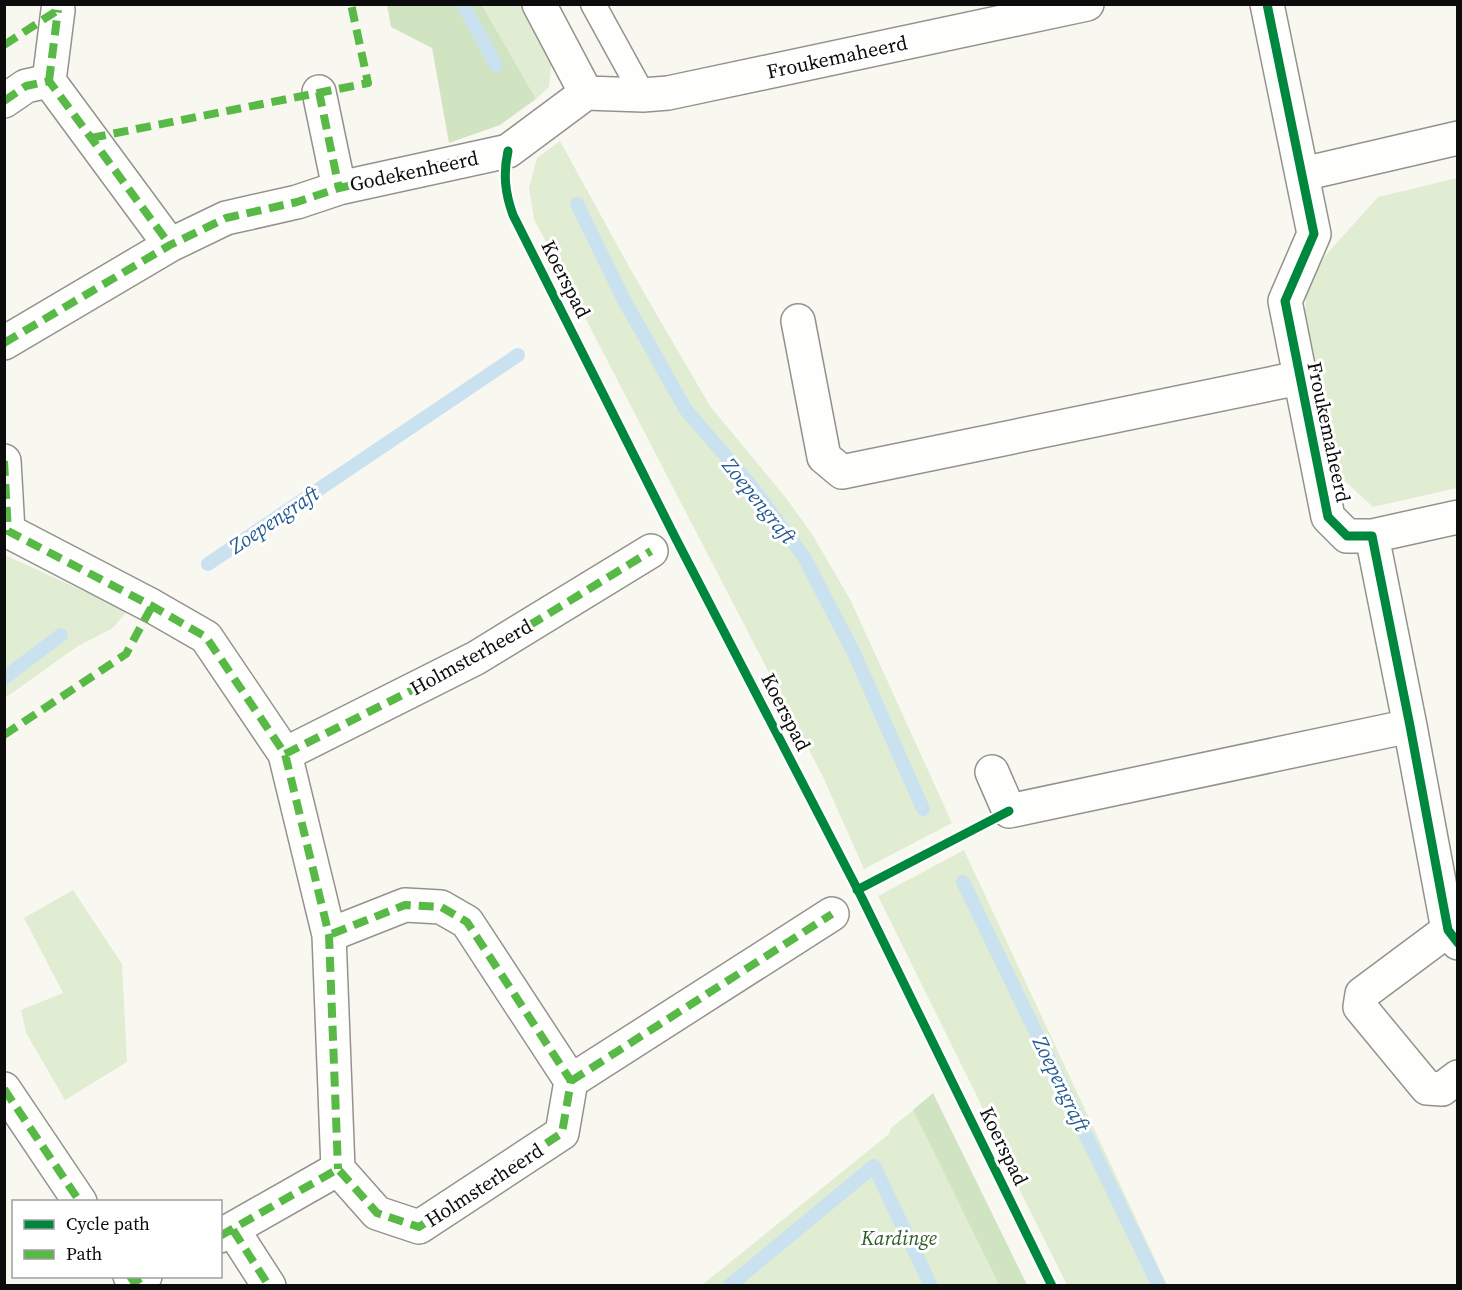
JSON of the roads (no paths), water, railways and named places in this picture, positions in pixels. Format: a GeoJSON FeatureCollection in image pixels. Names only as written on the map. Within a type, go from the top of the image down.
{"type":"FeatureCollection","features":[{"type":"Feature","properties":{"kind":"street"},"geometry":{"type":"LineString","coordinates":[[539,4],[586,93]]}},
{"type":"Feature","properties":{"kind":"street","name":"Froukemaheerd"},"geometry":{"type":"LineString","coordinates":[[586,93],[643,95],[668,93],[1087,4]]}},
{"type":"Feature","properties":{"kind":"street","name":"Froukemaheerd"},"geometry":{"type":"LineString","coordinates":[[1266,4],[1314,234],[1284,301],[1328,517],[1347,536],[1372,536],[1458,518]]}},
{"type":"Feature","properties":{"kind":"street"},"geometry":{"type":"LineString","coordinates":[[58,10],[49,81],[170,245]]}},
{"type":"Feature","properties":{"kind":"street"},"geometry":{"type":"LineString","coordinates":[[4,101],[26,86],[49,81]]}},
{"type":"Feature","properties":{"kind":"street","name":"Godekenheerd"},"geometry":{"type":"LineString","coordinates":[[319,92],[339,188]]}},
{"type":"Feature","properties":{"kind":"street","name":"Godekenheerd"},"geometry":{"type":"LineString","coordinates":[[4,343],[170,245],[226,218],[297,202],[339,188],[508,151],[586,93]]}},
{"type":"Feature","properties":{"kind":"street"},"geometry":{"type":"LineString","coordinates":[[1303,174],[1458,138]]}},
{"type":"Feature","properties":{"kind":"street","name":"Froukemaheerd"},"geometry":{"type":"LineString","coordinates":[[798,321],[824,457],[842,472],[1299,378]]}},
{"type":"Feature","properties":{"kind":"street"},"geometry":{"type":"LineString","coordinates":[[4,461],[6,532],[206,637],[285,754],[329,935],[338,1168],[227,1233],[269,1286]]}},
{"type":"Feature","properties":{"kind":"street"},"geometry":{"type":"LineString","coordinates":[[1372,536],[1453,937],[1362,994],[1360,1007],[1427,1088],[1442,1089],[1458,1077]]}},
{"type":"Feature","properties":{"kind":"street","name":"Holmsterheerd"},"geometry":{"type":"LineString","coordinates":[[285,754],[476,658],[651,551]]}},
{"type":"Feature","properties":{"kind":"street"},"geometry":{"type":"LineString","coordinates":[[992,772],[1009,811],[1410,726]]}},
{"type":"Feature","properties":{"kind":"street"},"geometry":{"type":"LineString","coordinates":[[329,935],[405,905],[441,908],[467,922],[571,1082],[832,914]]}},
{"type":"Feature","properties":{"kind":"street","name":"Holmsterheerd"},"geometry":{"type":"LineString","coordinates":[[338,1168],[377,1213],[419,1227],[562,1133],[571,1082]]}},
{"type":"Feature","properties":{"kind":"street"},"geometry":{"type":"LineString","coordinates":[[4,1089],[79,1200]]}},
{"type":"Feature","properties":{"kind":"lane"},"geometry":{"type":"LineString","coordinates":[[593,4],[643,95]]}},
{"type":"Feature","properties":{"kind":"waterway"},"geometry":{"type":"LineString","coordinates":[[463,4],[496,65]]}},
{"type":"Feature","properties":{"kind":"waterway","name":"Zoepengraft"},"geometry":{"type":"LineString","coordinates":[[577,204],[625,302],[686,410],[749,483],[804,557],[854,653],[923,809]]}},
{"type":"Feature","properties":{"kind":"waterway","name":"Zoepengraft"},"geometry":{"type":"LineString","coordinates":[[208,564],[518,355]]}},
{"type":"Feature","properties":{"kind":"waterway"},"geometry":{"type":"LineString","coordinates":[[4,678],[61,635]]}},
{"type":"Feature","properties":{"kind":"waterway","name":"Zoepengraft"},"geometry":{"type":"LineString","coordinates":[[963,882],[1159,1286]]}},
{"type":"Feature","properties":{"kind":"waterway"},"geometry":{"type":"LineString","coordinates":[[729,1286],[874,1166],[931,1286]]}},
{"type":"Feature","properties":{"kind":"park label","name":"Kardinge"},"geometry":{"type":"Point","coordinates":[899,1238]}}]}
